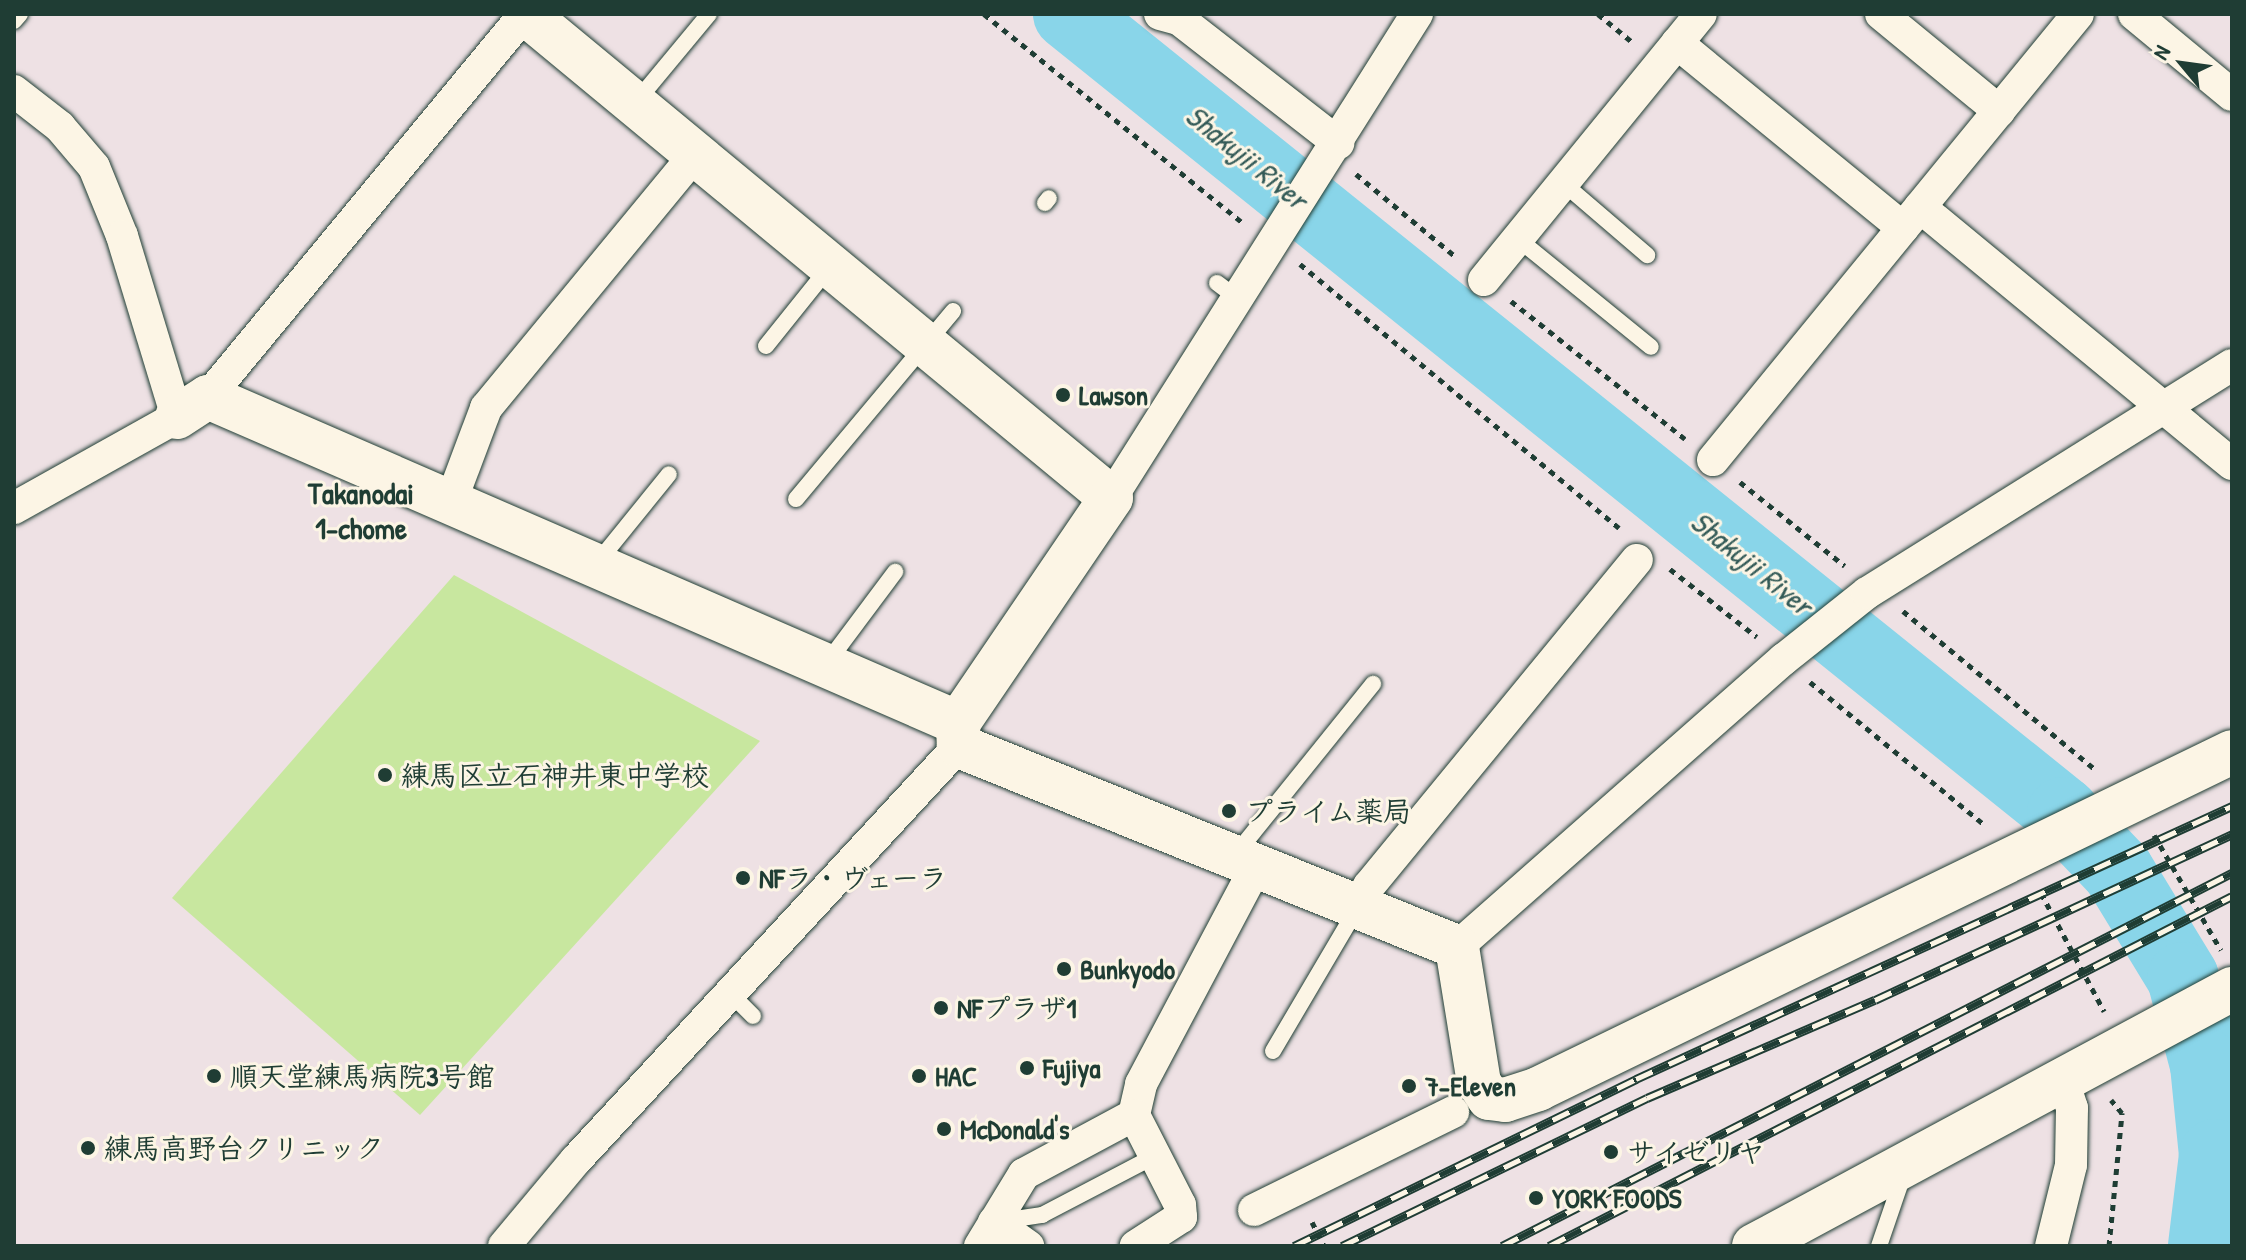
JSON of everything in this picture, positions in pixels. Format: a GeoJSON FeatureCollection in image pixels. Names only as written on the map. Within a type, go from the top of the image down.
{"type":"FeatureCollection","features":[{"type":"Feature","properties":{"kind":"street"},"geometry":{"type":"LineString","coordinates":[[14,508],[192,407],[526,14],[1111,498]]}},
{"type":"Feature","properties":{"kind":"street"},"geometry":{"type":"LineString","coordinates":[[1160,14],[1179,19],[1335,148]]}},
{"type":"Feature","properties":{"kind":"street"},"geometry":{"type":"LineString","coordinates":[[504,1246],[576,1160],[742,1005],[958,735],[1244,285],[1275,243],[1417,14]]}},
{"type":"Feature","properties":{"kind":"street"},"geometry":{"type":"LineString","coordinates":[[1484,280],[1701,14]]}},
{"type":"Feature","properties":{"kind":"street"},"geometry":{"type":"LineString","coordinates":[[1881,14],[1999,111]]}},
{"type":"Feature","properties":{"kind":"street"},"geometry":{"type":"LineString","coordinates":[[1713,460],[2078,14]]}},
{"type":"Feature","properties":{"kind":"street"},"geometry":{"type":"LineString","coordinates":[[2134,14],[2228,84]]}},
{"type":"Feature","properties":{"kind":"street"},"geometry":{"type":"LineString","coordinates":[[1677,43],[2162,406],[2232,464]]}},
{"type":"Feature","properties":{"kind":"street"},"geometry":{"type":"LineString","coordinates":[[14,91],[60,127],[94,167],[192,407],[450,504],[824,667],[958,735],[1243,864],[1457,947]]}},
{"type":"Feature","properties":{"kind":"street"},"geometry":{"type":"LineString","coordinates":[[450,504],[486,408],[696,153]]}},
{"type":"Feature","properties":{"kind":"street"},"geometry":{"type":"LineString","coordinates":[[1457,947],[1784,659],[1867,593],[2232,365]]}},
{"type":"Feature","properties":{"kind":"street"},"geometry":{"type":"LineString","coordinates":[[1356,910],[1369,886],[1647,560]]}},
{"type":"Feature","properties":{"kind":"street"},"geometry":{"type":"LineString","coordinates":[[1457,947],[1479,1083],[1489,1098],[1505,1100],[1538,1089],[2018,858],[2135,818],[2232,752]]}},
{"type":"Feature","properties":{"kind":"street"},"geometry":{"type":"LineString","coordinates":[[1136,1246],[1181,1217],[1134,1115],[1141,1084],[1243,864]]}},
{"type":"Feature","properties":{"kind":"street"},"geometry":{"type":"LineString","coordinates":[[2051,1246],[2071,1165],[2072,1108],[2120,1028],[2227,980]]}},
{"type":"Feature","properties":{"kind":"street"},"geometry":{"type":"LineString","coordinates":[[1754,1246],[1908,1163],[2083,1086]]}},
{"type":"Feature","properties":{"kind":"street"},"geometry":{"type":"LineString","coordinates":[[1254,1210],[1453,1112]]}},
{"type":"Feature","properties":{"kind":"street"},"geometry":{"type":"LineString","coordinates":[[1028,1246],[987,1234],[1024,1174],[1134,1115]]}},
{"type":"Feature","properties":{"kind":"lane"},"geometry":{"type":"LineString","coordinates":[[14,21],[20,14]]}},
{"type":"Feature","properties":{"kind":"lane"},"geometry":{"type":"LineString","coordinates":[[635,103],[709,14]]}},
{"type":"Feature","properties":{"kind":"lane"},"geometry":{"type":"LineString","coordinates":[[1563,183],[1647,255]]}},
{"type":"Feature","properties":{"kind":"lane"},"geometry":{"type":"LineString","coordinates":[[1518,239],[1651,347]]}},
{"type":"Feature","properties":{"kind":"lane"},"geometry":{"type":"LineString","coordinates":[[766,346],[831,265]]}},
{"type":"Feature","properties":{"kind":"lane"},"geometry":{"type":"LineString","coordinates":[[796,499],[953,311]]}},
{"type":"Feature","properties":{"kind":"lane"},"geometry":{"type":"LineString","coordinates":[[593,568],[669,474]]}},
{"type":"Feature","properties":{"kind":"lane"},"geometry":{"type":"LineString","coordinates":[[824,667],[895,572]]}},
{"type":"Feature","properties":{"kind":"lane"},"geometry":{"type":"LineString","coordinates":[[1243,864],[1373,684]]}},
{"type":"Feature","properties":{"kind":"lane"},"geometry":{"type":"LineString","coordinates":[[1273,1051],[1356,910]]}},
{"type":"Feature","properties":{"kind":"lane"},"geometry":{"type":"LineString","coordinates":[[987,1234],[1042,1215],[1155,1156]]}},
{"type":"Feature","properties":{"kind":"lane"},"geometry":{"type":"LineString","coordinates":[[1879,1246],[1908,1163]]}},
{"type":"Feature","properties":{"kind":"path"},"geometry":{"type":"LineString","coordinates":[[984,14],[1275,243],[1621,530]]}},
{"type":"Feature","properties":{"kind":"path"},"geometry":{"type":"LineString","coordinates":[[1647,560],[1784,659],[2018,858],[2105,1014],[2120,1028]]}},
{"type":"Feature","properties":{"kind":"path"},"geometry":{"type":"LineString","coordinates":[[2135,818],[2227,980]]}},
{"type":"Feature","properties":{"kind":"path"},"geometry":{"type":"LineString","coordinates":[[2083,1086],[2122,1113],[2109,1246]]}},
{"type":"Feature","properties":{"kind":"green space"},"geometry":{"type":"Polygon","coordinates":[[[454,575],[760,741],[420,1115],[172,898],[454,575]]]}},
{"type":"Feature","properties":{"kind":"waterway","name":"Shakujii River"},"geometry":{"type":"LineString","coordinates":[[1069,14],[2063,813],[2118,871],[2183,978],[2206,1065],[2215,1155],[2204,1246]]}},
{"type":"Feature","properties":{"kind":"railway"},"geometry":{"type":"LineString","coordinates":[[1294,1246],[1636,1079],[2232,806]]}},
{"type":"Feature","properties":{"kind":"railway"},"geometry":{"type":"LineString","coordinates":[[1342,1246],[1647,1098],[1875,1000],[2232,834]]}},
{"type":"Feature","properties":{"kind":"railway"},"geometry":{"type":"LineString","coordinates":[[1502,1246],[2232,873]]}},
{"type":"Feature","properties":{"kind":"railway"},"geometry":{"type":"LineString","coordinates":[[1549,1246],[2232,896]]}},
{"type":"Feature","properties":{"kind":"place","name":"Lawson"},"geometry":{"type":"Point","coordinates":[1063,395]}},
{"type":"Feature","properties":{"kind":"place","name":"練馬区立石神井東中学校"},"geometry":{"type":"Point","coordinates":[385,775]}},
{"type":"Feature","properties":{"kind":"place","name":"プライム薬局"},"geometry":{"type":"Point","coordinates":[1229,811]}},
{"type":"Feature","properties":{"kind":"place","name":"NFラ・ヴェーラ"},"geometry":{"type":"Point","coordinates":[743,878]}},
{"type":"Feature","properties":{"kind":"place","name":"Bunkyodo"},"geometry":{"type":"Point","coordinates":[1064,969]}},
{"type":"Feature","properties":{"kind":"place","name":"NFプラザ1"},"geometry":{"type":"Point","coordinates":[941,1008]}},
{"type":"Feature","properties":{"kind":"place","name":"Fujiya"},"geometry":{"type":"Point","coordinates":[1027,1068]}},
{"type":"Feature","properties":{"kind":"place","name":"順天堂練馬病院3号館"},"geometry":{"type":"Point","coordinates":[214,1076]}},
{"type":"Feature","properties":{"kind":"place","name":"HAC"},"geometry":{"type":"Point","coordinates":[919,1076]}},
{"type":"Feature","properties":{"kind":"place","name":"7-Eleven"},"geometry":{"type":"Point","coordinates":[1409,1086]}},
{"type":"Feature","properties":{"kind":"place","name":"McDonald's"},"geometry":{"type":"Point","coordinates":[944,1129]}},
{"type":"Feature","properties":{"kind":"place","name":"練馬高野台クリニック"},"geometry":{"type":"Point","coordinates":[88,1148]}},
{"type":"Feature","properties":{"kind":"place","name":"サイゼリヤ"},"geometry":{"type":"Point","coordinates":[1611,1152]}},
{"type":"Feature","properties":{"kind":"place","name":"YORK FOODS"},"geometry":{"type":"Point","coordinates":[1536,1198]}},
{"type":"Feature","properties":{"kind":"district","name":"Takanodai 1-chome"},"geometry":{"type":"Point","coordinates":[361,510]}}]}
